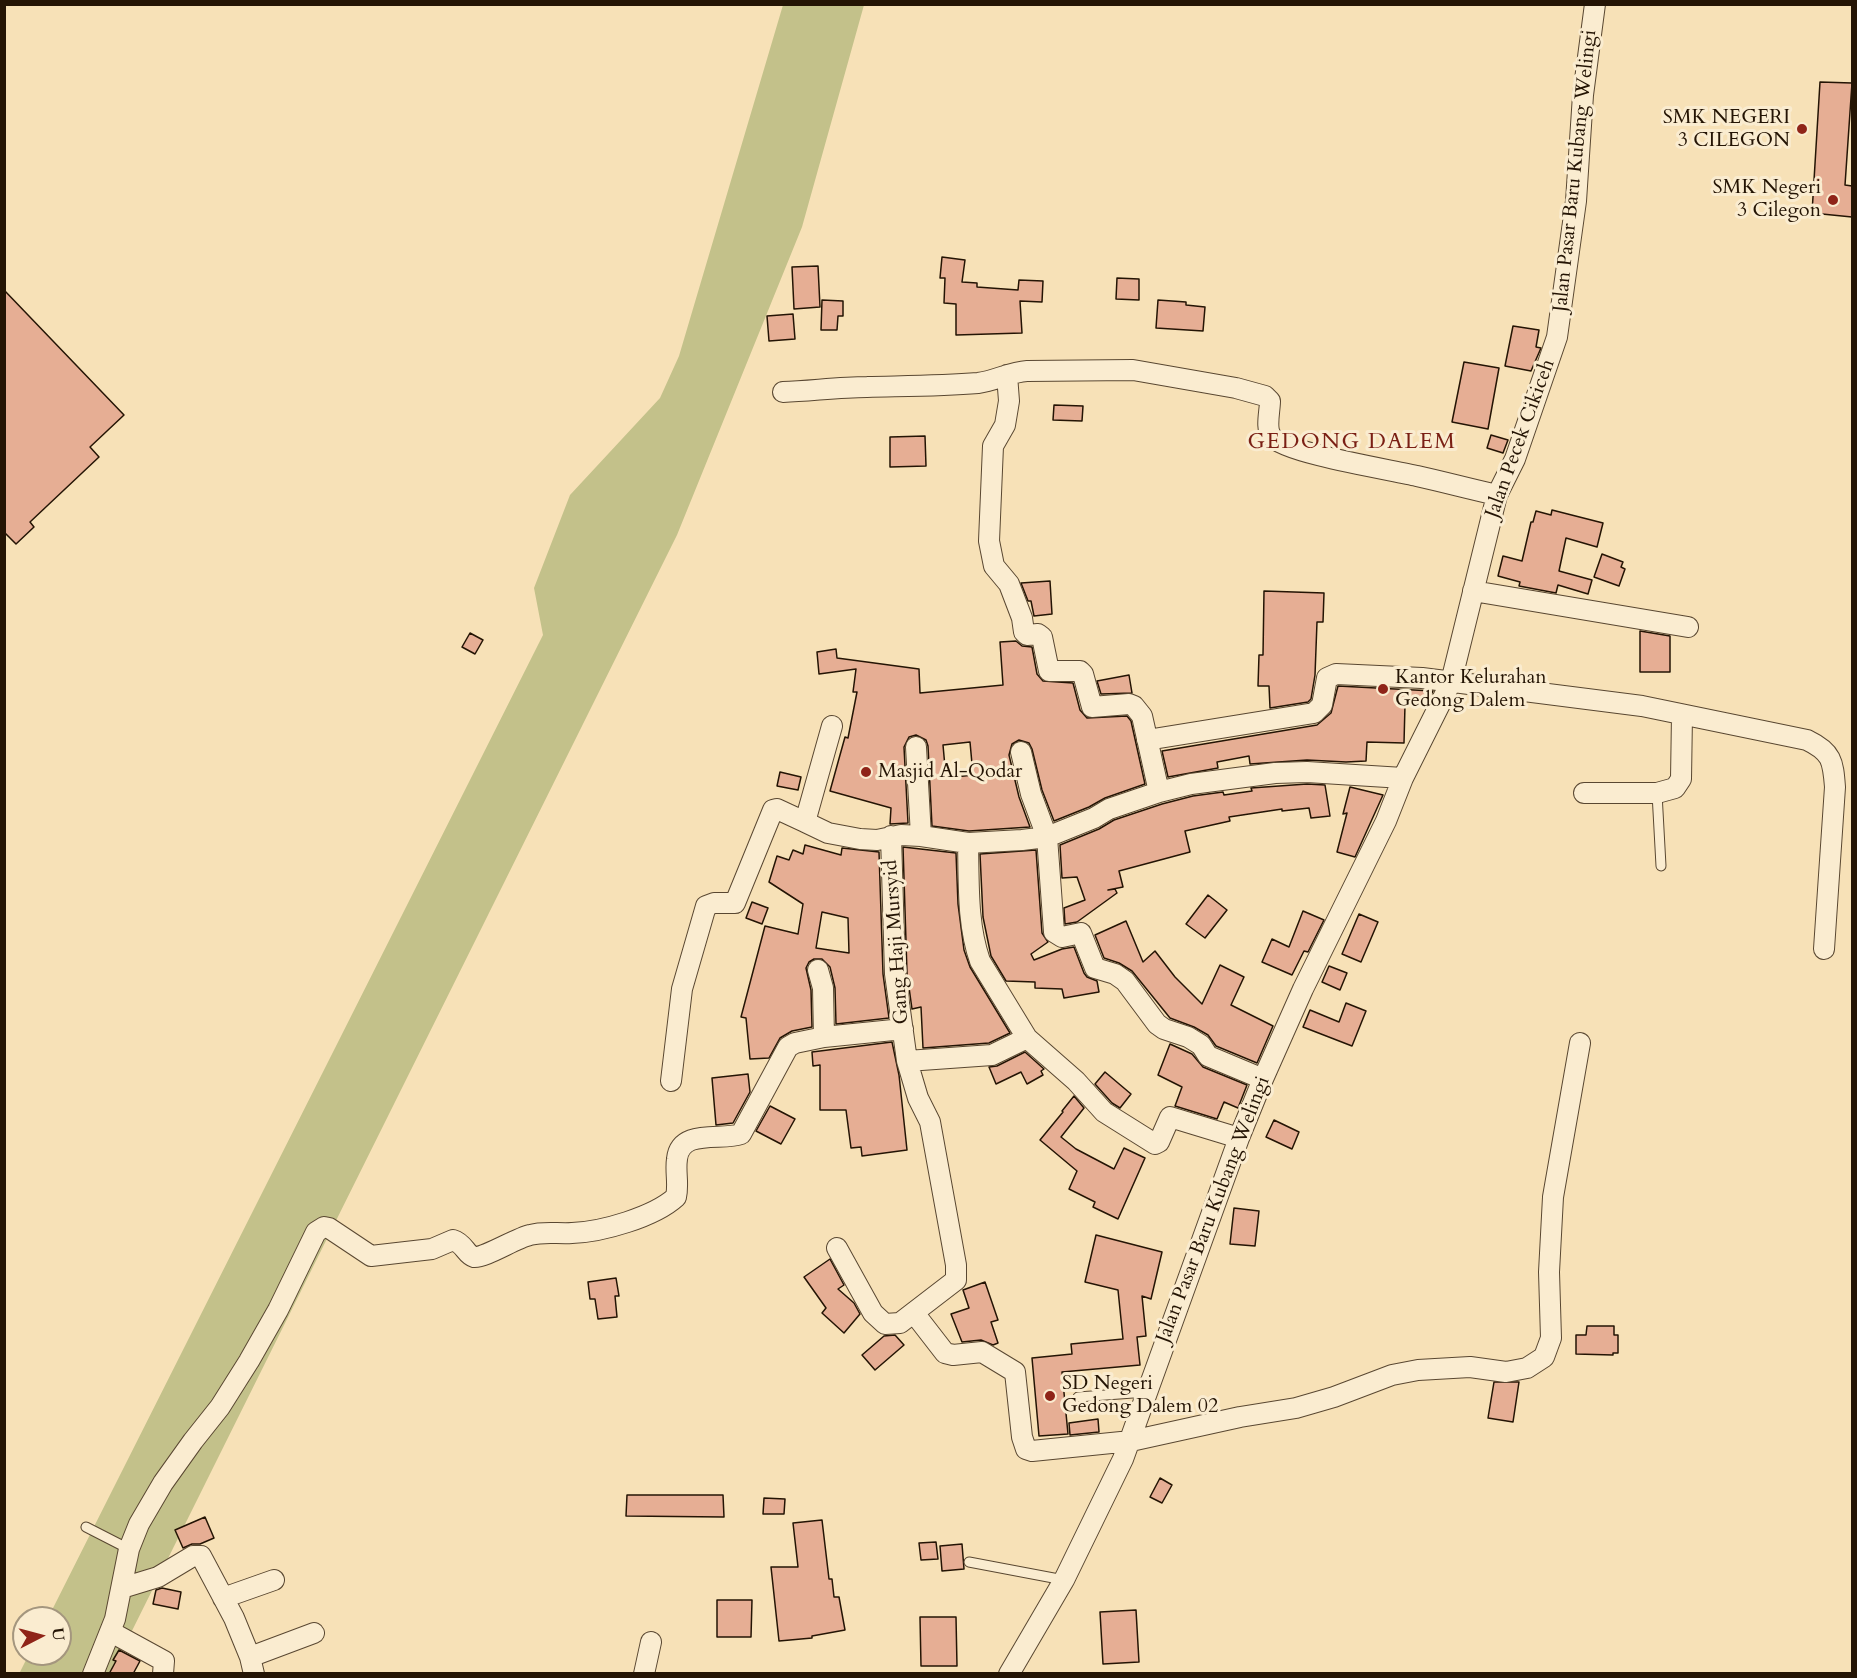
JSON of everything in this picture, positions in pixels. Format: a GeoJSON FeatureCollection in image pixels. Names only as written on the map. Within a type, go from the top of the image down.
{"type":"FeatureCollection","features":[{"type":"Feature","properties":{"kind":"street","name":"Jalan Pasar Baru Kubang Welingi"},"geometry":{"type":"LineString","coordinates":[[1557,337],[1576,201],[1583,95],[1595,4]]}},
{"type":"Feature","properties":{"kind":"street","name":"Jalan Pecek Cikiceh"},"geometry":{"type":"LineString","coordinates":[[1403,778],[1451,682],[1497,495],[1515,459],[1557,337]]}},
{"type":"Feature","properties":{"kind":"street"},"geometry":{"type":"LineString","coordinates":[[783,392],[976,383],[1027,371],[1133,370],[1236,388],[1265,396],[1270,401],[1270,434],[1274,439],[1300,450],[1497,495]]}},
{"type":"Feature","properties":{"kind":"street"},"geometry":{"type":"LineString","coordinates":[[1007,375],[1009,401],[1005,425],[993,446],[992,460],[989,541],[994,566],[1010,584],[1022,618],[1024,632],[1027,635],[1038,634],[1042,637],[1049,671],[1080,670],[1092,707],[1129,704],[1143,716],[1159,792]]}},
{"type":"Feature","properties":{"kind":"street"},"geometry":{"type":"LineString","coordinates":[[1473,591],[1688,627]]}},
{"type":"Feature","properties":{"kind":"street"},"geometry":{"type":"LineString","coordinates":[[1148,740],[1317,711],[1322,705],[1327,678],[1336,674],[1422,678],[1642,706],[1807,740],[1825,750],[1831,759],[1835,787],[1824,949]]}},
{"type":"Feature","properties":{"kind":"street"},"geometry":{"type":"LineString","coordinates":[[1584,793],[1657,793],[1675,788],[1681,779],[1682,714]]}},
{"type":"Feature","properties":{"kind":"street"},"geometry":{"type":"LineString","coordinates":[[805,822],[832,726]]}},
{"type":"Feature","properties":{"kind":"street"},"geometry":{"type":"LineString","coordinates":[[916,747],[921,836]]}},
{"type":"Feature","properties":{"kind":"street"},"geometry":{"type":"LineString","coordinates":[[1022,752],[1031,794],[1047,837],[1054,932],[1062,937],[1081,933],[1095,968],[1115,974],[1125,981],[1157,1024],[1164,1029],[1188,1037],[1201,1045],[1206,1055],[1263,1079]]}},
{"type":"Feature","properties":{"kind":"street","name":"Gang Haji Mursyid"},"geometry":{"type":"LineString","coordinates":[[837,1248],[873,1313],[885,1324],[900,1323],[956,1280],[957,1273],[930,1122],[918,1098],[907,1061],[895,974],[891,836],[921,836],[968,843],[1047,837],[1094,818],[1109,809],[1159,792],[1191,784],[1275,773],[1330,772],[1403,778]]}},
{"type":"Feature","properties":{"kind":"street","name":"Jalan Pasar Baru Kubang Welingi"},"geometry":{"type":"LineString","coordinates":[[1010,1674],[1064,1580],[1131,1441],[1146,1392],[1239,1138],[1263,1079],[1303,989],[1386,821],[1403,778]]}},
{"type":"Feature","properties":{"kind":"street"},"geometry":{"type":"LineString","coordinates":[[671,1081],[682,989],[706,906],[735,903],[773,810],[777,809],[828,834],[877,840],[891,836]]}},
{"type":"Feature","properties":{"kind":"street"},"geometry":{"type":"LineString","coordinates":[[968,843],[970,915],[976,950],[980,961],[1027,1038],[1076,1081],[1104,1112],[1155,1144],[1159,1142],[1170,1117],[1239,1138]]}},
{"type":"Feature","properties":{"kind":"street"},"geometry":{"type":"LineString","coordinates":[[818,970],[823,988],[824,1038]]}},
{"type":"Feature","properties":{"kind":"street"},"geometry":{"type":"LineString","coordinates":[[93,1674],[111,1632],[129,1549],[148,1507],[193,1441],[220,1407],[249,1361],[278,1310],[308,1246],[320,1229],[329,1228],[371,1256],[432,1250],[453,1240],[462,1244],[470,1255],[475,1257],[483,1256],[528,1235],[589,1232],[639,1217],[658,1209],[676,1197],[677,1159],[682,1148],[696,1138],[741,1134],[788,1047],[795,1043],[824,1038],[903,1029]]}},
{"type":"Feature","properties":{"kind":"street"},"geometry":{"type":"LineString","coordinates":[[907,1061],[992,1055],[1027,1038]]}},
{"type":"Feature","properties":{"kind":"street"},"geometry":{"type":"LineString","coordinates":[[914,1313],[945,1353],[953,1355],[982,1352],[1015,1372],[1022,1437],[1024,1446],[1028,1450],[1131,1441],[1240,1417],[1296,1408],[1409,1371],[1470,1367],[1506,1372],[1527,1368],[1544,1357],[1551,1338],[1549,1272],[1553,1197],[1580,1043]]}},
{"type":"Feature","properties":{"kind":"street"},"geometry":{"type":"LineString","coordinates":[[122,1588],[158,1577],[182,1561],[197,1555],[204,1559],[234,1618],[252,1665],[314,1633]]}},
{"type":"Feature","properties":{"kind":"street"},"geometry":{"type":"LineString","coordinates":[[223,1598],[274,1580]]}},
{"type":"Feature","properties":{"kind":"street"},"geometry":{"type":"LineString","coordinates":[[111,1632],[164,1661],[163,1674]]}},
{"type":"Feature","properties":{"kind":"street"},"geometry":{"type":"LineString","coordinates":[[644,1674],[651,1642]]}},
{"type":"Feature","properties":{"kind":"lane"},"geometry":{"type":"LineString","coordinates":[[1657,793],[1661,866]]}},
{"type":"Feature","properties":{"kind":"lane"},"geometry":{"type":"LineString","coordinates":[[1078,1397],[1146,1392]]}},
{"type":"Feature","properties":{"kind":"lane"},"geometry":{"type":"LineString","coordinates":[[86,1527],[129,1549]]}},
{"type":"Feature","properties":{"kind":"lane"},"geometry":{"type":"LineString","coordinates":[[969,1562],[1064,1580]]}},
{"type":"Feature","properties":{"kind":"shaded area"},"geometry":{"type":"Polygon","coordinates":[[[783,5],[864,5],[802,227],[677,535],[111,1673],[19,1674],[23,1666],[72,1666],[72,1606],[54,1606],[543,635],[534,588],[570,495],[660,398],[679,356],[783,5]]]}},
{"type":"Feature","properties":{"kind":"building"},"geometry":{"type":"Polygon","coordinates":[[[1820,82],[1852,83],[1845,185],[1852,186],[1852,217],[1812,213],[1820,82]]]}},
{"type":"Feature","properties":{"kind":"building"},"geometry":{"type":"Polygon","coordinates":[[[942,257],[965,260],[962,282],[977,283],[977,287],[1018,290],[1019,280],[1043,281],[1042,302],[1020,301],[1022,333],[956,335],[956,304],[944,303],[945,278],[940,278],[942,257]]]}},
{"type":"Feature","properties":{"kind":"building"},"geometry":{"type":"Polygon","coordinates":[[[818,266],[820,307],[794,309],[792,267],[818,266]]]}},
{"type":"Feature","properties":{"kind":"building"},"geometry":{"type":"Polygon","coordinates":[[[1117,278],[1139,279],[1139,300],[1116,299],[1117,278]]]}},
{"type":"Feature","properties":{"kind":"building"},"geometry":{"type":"Polygon","coordinates":[[[4,290],[124,415],[90,447],[99,457],[30,522],[34,527],[16,544],[4,532],[4,290]]]}},
{"type":"Feature","properties":{"kind":"building"},"geometry":{"type":"Polygon","coordinates":[[[822,300],[843,301],[843,316],[838,316],[837,330],[821,330],[822,300]]]}},
{"type":"Feature","properties":{"kind":"building"},"geometry":{"type":"Polygon","coordinates":[[[1158,300],[1186,302],[1186,305],[1205,307],[1203,331],[1156,328],[1158,300]]]}},
{"type":"Feature","properties":{"kind":"building"},"geometry":{"type":"Polygon","coordinates":[[[793,314],[795,339],[769,341],[767,316],[793,314]]]}},
{"type":"Feature","properties":{"kind":"building"},"geometry":{"type":"Polygon","coordinates":[[[1513,326],[1539,330],[1536,347],[1541,348],[1531,371],[1505,366],[1513,326]]]}},
{"type":"Feature","properties":{"kind":"building"},"geometry":{"type":"Polygon","coordinates":[[[1464,362],[1499,368],[1488,429],[1452,422],[1464,362]]]}},
{"type":"Feature","properties":{"kind":"building"},"geometry":{"type":"Polygon","coordinates":[[[1054,405],[1083,406],[1082,421],[1053,420],[1054,405]]]}},
{"type":"Feature","properties":{"kind":"building"},"geometry":{"type":"Polygon","coordinates":[[[1491,435],[1508,440],[1503,453],[1487,448],[1491,435]]]}},
{"type":"Feature","properties":{"kind":"building"},"geometry":{"type":"Polygon","coordinates":[[[925,436],[926,466],[890,467],[890,437],[925,436]]]}},
{"type":"Feature","properties":{"kind":"building"},"geometry":{"type":"Polygon","coordinates":[[[1552,510],[1603,523],[1597,547],[1566,538],[1559,571],[1592,580],[1588,594],[1558,585],[1556,593],[1519,586],[1520,582],[1498,576],[1503,556],[1522,561],[1531,522],[1533,522],[1536,511],[1551,515],[1552,510]]]}},
{"type":"Feature","properties":{"kind":"building"},"geometry":{"type":"Polygon","coordinates":[[[1602,554],[1623,562],[1621,567],[1625,569],[1619,586],[1594,577],[1602,554]]]}},
{"type":"Feature","properties":{"kind":"building"},"geometry":{"type":"Polygon","coordinates":[[[1050,581],[1052,614],[1034,616],[1031,601],[1028,601],[1021,583],[1050,581]]]}},
{"type":"Feature","properties":{"kind":"building"},"geometry":{"type":"Polygon","coordinates":[[[1264,591],[1324,593],[1323,622],[1317,622],[1315,675],[1311,699],[1308,702],[1270,708],[1269,686],[1258,686],[1259,655],[1263,655],[1264,591]]]}},
{"type":"Feature","properties":{"kind":"building"},"geometry":{"type":"Polygon","coordinates":[[[1640,631],[1670,636],[1670,672],[1640,672],[1640,631]]]}},
{"type":"Feature","properties":{"kind":"building"},"geometry":{"type":"Polygon","coordinates":[[[470,633],[483,640],[475,654],[462,647],[470,633]]]}},
{"type":"Feature","properties":{"kind":"building"},"geometry":{"type":"Polygon","coordinates":[[[1016,641],[1022,646],[1032,647],[1037,674],[1043,681],[1073,683],[1080,710],[1087,718],[1127,716],[1131,721],[1145,784],[1105,798],[1054,821],[1042,790],[1032,749],[1029,743],[1019,740],[1012,744],[1009,755],[1019,797],[1030,827],[969,831],[932,826],[928,746],[926,740],[916,735],[909,737],[904,747],[908,823],[890,824],[891,808],[830,791],[845,737],[848,738],[857,692],[853,692],[856,669],[819,674],[817,652],[836,649],[837,658],[919,669],[920,693],[1003,685],[1000,642],[1016,641]],[[970,742],[943,745],[946,778],[973,775],[970,742]]]}},
{"type":"Feature","properties":{"kind":"building"},"geometry":{"type":"Polygon","coordinates":[[[1129,675],[1132,693],[1101,694],[1097,681],[1129,675]]]}},
{"type":"Feature","properties":{"kind":"building"},"geometry":{"type":"Polygon","coordinates":[[[1338,686],[1433,691],[1426,705],[1405,705],[1404,743],[1367,742],[1366,761],[1307,760],[1250,764],[1249,756],[1217,762],[1218,768],[1168,777],[1162,751],[1317,725],[1331,713],[1338,686]]]}},
{"type":"Feature","properties":{"kind":"building"},"geometry":{"type":"Polygon","coordinates":[[[780,772],[801,777],[798,790],[777,786],[780,772]]]}},
{"type":"Feature","properties":{"kind":"building"},"geometry":{"type":"Polygon","coordinates":[[[1325,785],[1330,816],[1311,818],[1309,808],[1282,811],[1282,809],[1229,817],[1230,821],[1185,831],[1190,852],[1119,871],[1123,887],[1108,890],[1115,889],[1117,893],[1077,922],[1065,924],[1064,908],[1085,900],[1077,877],[1062,878],[1060,845],[1099,829],[1114,820],[1193,796],[1223,792],[1224,795],[1252,791],[1251,788],[1325,785]]]}},
{"type":"Feature","properties":{"kind":"building"},"geometry":{"type":"Polygon","coordinates":[[[1350,787],[1383,795],[1355,857],[1337,852],[1347,813],[1343,814],[1350,787]]]}},
{"type":"Feature","properties":{"kind":"building"},"geometry":{"type":"Polygon","coordinates":[[[805,845],[841,855],[842,848],[879,852],[883,974],[889,1018],[836,1024],[835,988],[830,967],[822,959],[814,959],[806,968],[811,990],[812,1027],[792,1031],[780,1038],[769,1058],[750,1059],[746,1018],[741,1017],[765,926],[798,934],[803,904],[769,882],[777,856],[789,860],[793,850],[803,854],[805,845]],[[822,912],[816,948],[849,953],[848,918],[822,912]]]}},
{"type":"Feature","properties":{"kind":"building"},"geometry":{"type":"Polygon","coordinates":[[[903,847],[956,853],[958,904],[964,950],[970,967],[1010,1033],[989,1043],[923,1048],[921,1007],[912,1009],[907,973],[903,847]]]}},
{"type":"Feature","properties":{"kind":"building"},"geometry":{"type":"Polygon","coordinates":[[[1036,850],[1042,933],[1048,942],[1031,954],[1034,960],[1062,949],[1074,947],[1084,973],[1087,977],[1097,981],[1099,992],[1064,998],[1062,989],[1035,988],[1035,982],[1006,981],[991,956],[983,917],[980,854],[1036,850]]]}},
{"type":"Feature","properties":{"kind":"building"},"geometry":{"type":"Polygon","coordinates":[[[1208,895],[1227,910],[1205,938],[1186,924],[1208,895]]]}},
{"type":"Feature","properties":{"kind":"building"},"geometry":{"type":"Polygon","coordinates":[[[752,902],[768,908],[762,924],[746,918],[752,902]]]}},
{"type":"Feature","properties":{"kind":"building"},"geometry":{"type":"Polygon","coordinates":[[[1303,911],[1324,920],[1308,952],[1304,951],[1292,975],[1262,962],[1272,939],[1289,947],[1303,911]]]}},
{"type":"Feature","properties":{"kind":"building"},"geometry":{"type":"Polygon","coordinates":[[[1359,914],[1378,922],[1361,962],[1342,954],[1359,914]]]}},
{"type":"Feature","properties":{"kind":"building"},"geometry":{"type":"Polygon","coordinates":[[[1126,921],[1143,962],[1155,951],[1175,977],[1202,1004],[1220,965],[1244,977],[1231,1005],[1273,1026],[1257,1063],[1216,1046],[1208,1035],[1170,1018],[1132,971],[1104,958],[1095,935],[1126,921]]]}},
{"type":"Feature","properties":{"kind":"building"},"geometry":{"type":"Polygon","coordinates":[[[1329,966],[1347,973],[1340,990],[1322,982],[1329,966]]]}},
{"type":"Feature","properties":{"kind":"building"},"geometry":{"type":"Polygon","coordinates":[[[1346,1003],[1366,1011],[1352,1046],[1303,1027],[1310,1010],[1339,1022],[1346,1003]]]}},
{"type":"Feature","properties":{"kind":"building"},"geometry":{"type":"Polygon","coordinates":[[[892,1042],[899,1075],[907,1150],[862,1156],[861,1147],[851,1148],[846,1110],[820,1110],[820,1065],[813,1066],[812,1052],[892,1042]]]}},
{"type":"Feature","properties":{"kind":"building"},"geometry":{"type":"Polygon","coordinates":[[[1170,1044],[1192,1054],[1203,1067],[1247,1085],[1238,1108],[1224,1102],[1217,1119],[1175,1106],[1182,1087],[1158,1075],[1170,1044]]]}},
{"type":"Feature","properties":{"kind":"building"},"geometry":{"type":"Polygon","coordinates":[[[1025,1052],[1044,1069],[1041,1071],[1043,1075],[1027,1084],[1021,1072],[996,1084],[989,1067],[997,1066],[1025,1052]]]}},
{"type":"Feature","properties":{"kind":"building"},"geometry":{"type":"Polygon","coordinates":[[[1105,1072],[1131,1094],[1120,1108],[1112,1103],[1095,1084],[1105,1072]]]}},
{"type":"Feature","properties":{"kind":"building"},"geometry":{"type":"Polygon","coordinates":[[[748,1074],[750,1092],[733,1123],[716,1125],[712,1078],[748,1074]]]}},
{"type":"Feature","properties":{"kind":"building"},"geometry":{"type":"Polygon","coordinates":[[[1074,1096],[1084,1108],[1061,1137],[1076,1149],[1114,1169],[1124,1148],[1145,1158],[1118,1219],[1093,1207],[1095,1202],[1069,1189],[1077,1171],[1040,1140],[1074,1096]]]}},
{"type":"Feature","properties":{"kind":"building"},"geometry":{"type":"Polygon","coordinates":[[[770,1106],[795,1119],[781,1144],[756,1131],[770,1106]]]}},
{"type":"Feature","properties":{"kind":"building"},"geometry":{"type":"Polygon","coordinates":[[[1274,1120],[1299,1132],[1292,1149],[1266,1137],[1274,1120]]]}},
{"type":"Feature","properties":{"kind":"building"},"geometry":{"type":"Polygon","coordinates":[[[1234,1208],[1259,1211],[1255,1246],[1230,1244],[1234,1208]]]}},
{"type":"Feature","properties":{"kind":"building"},"geometry":{"type":"Polygon","coordinates":[[[1096,1235],[1162,1252],[1151,1299],[1142,1296],[1146,1336],[1137,1337],[1140,1365],[1062,1372],[1068,1434],[1039,1436],[1032,1358],[1072,1354],[1071,1344],[1123,1339],[1118,1290],[1085,1282],[1096,1235]]]}},
{"type":"Feature","properties":{"kind":"building"},"geometry":{"type":"Polygon","coordinates":[[[830,1259],[844,1285],[838,1289],[854,1303],[860,1314],[844,1333],[822,1313],[826,1308],[804,1277],[830,1259]]]}},
{"type":"Feature","properties":{"kind":"building"},"geometry":{"type":"Polygon","coordinates":[[[616,1278],[619,1296],[615,1296],[617,1317],[598,1319],[595,1299],[590,1299],[588,1282],[616,1278]]]}},
{"type":"Feature","properties":{"kind":"building"},"geometry":{"type":"Polygon","coordinates":[[[985,1282],[998,1320],[991,1322],[998,1343],[993,1345],[981,1340],[962,1342],[951,1314],[969,1308],[963,1290],[985,1282]]]}},
{"type":"Feature","properties":{"kind":"building"},"geometry":{"type":"Polygon","coordinates":[[[1587,1326],[1614,1326],[1614,1335],[1618,1335],[1618,1353],[1613,1353],[1613,1355],[1576,1354],[1576,1335],[1586,1335],[1587,1326]]]}},
{"type":"Feature","properties":{"kind":"building"},"geometry":{"type":"Polygon","coordinates":[[[895,1335],[904,1345],[875,1370],[862,1355],[884,1336],[895,1335]]]}},
{"type":"Feature","properties":{"kind":"building"},"geometry":{"type":"Polygon","coordinates":[[[1494,1382],[1519,1382],[1513,1422],[1488,1418],[1494,1382]]]}},
{"type":"Feature","properties":{"kind":"building"},"geometry":{"type":"Polygon","coordinates":[[[1098,1419],[1099,1432],[1070,1435],[1069,1423],[1098,1419]]]}},
{"type":"Feature","properties":{"kind":"building"},"geometry":{"type":"Polygon","coordinates":[[[1160,1478],[1172,1485],[1162,1503],[1150,1497],[1160,1478]]]}},
{"type":"Feature","properties":{"kind":"building"},"geometry":{"type":"Polygon","coordinates":[[[627,1495],[723,1495],[724,1517],[626,1516],[627,1495]]]}},
{"type":"Feature","properties":{"kind":"building"},"geometry":{"type":"Polygon","coordinates":[[[764,1498],[785,1499],[784,1514],[763,1514],[764,1498]]]}},
{"type":"Feature","properties":{"kind":"building"},"geometry":{"type":"Polygon","coordinates":[[[205,1517],[214,1538],[183,1548],[175,1530],[205,1517]]]}},
{"type":"Feature","properties":{"kind":"building"},"geometry":{"type":"Polygon","coordinates":[[[822,1520],[829,1579],[832,1579],[834,1597],[839,1597],[845,1630],[812,1636],[812,1638],[779,1641],[771,1567],[798,1567],[793,1523],[822,1520]]]}},
{"type":"Feature","properties":{"kind":"building"},"geometry":{"type":"Polygon","coordinates":[[[936,1542],[938,1559],[921,1560],[919,1543],[936,1542]]]}},
{"type":"Feature","properties":{"kind":"building"},"geometry":{"type":"Polygon","coordinates":[[[962,1544],[964,1569],[942,1571],[940,1546],[962,1544]]]}},
{"type":"Feature","properties":{"kind":"building"},"geometry":{"type":"Polygon","coordinates":[[[162,1588],[181,1592],[178,1609],[153,1604],[156,1590],[162,1588]]]}},
{"type":"Feature","properties":{"kind":"building"},"geometry":{"type":"Polygon","coordinates":[[[717,1600],[752,1600],[751,1637],[717,1637],[717,1600]]]}},
{"type":"Feature","properties":{"kind":"building"},"geometry":{"type":"Polygon","coordinates":[[[1136,1610],[1139,1662],[1103,1664],[1100,1612],[1136,1610]]]}},
{"type":"Feature","properties":{"kind":"building"},"geometry":{"type":"Polygon","coordinates":[[[920,1617],[956,1617],[957,1666],[921,1666],[920,1617]]]}},
{"type":"Feature","properties":{"kind":"building"},"geometry":{"type":"Polygon","coordinates":[[[119,1650],[140,1661],[133,1674],[109,1674],[119,1650]]]}},
{"type":"Feature","properties":{"kind":"place","name":"SMK NEGERI 3 CILEGON"},"geometry":{"type":"Point","coordinates":[1802,129]}},
{"type":"Feature","properties":{"kind":"place","name":"SMK Negeri 3 Cilegon"},"geometry":{"type":"Point","coordinates":[1833,200]}},
{"type":"Feature","properties":{"kind":"place","name":"Kantor Kelurahan Gedong Dalem"},"geometry":{"type":"Point","coordinates":[1383,689]}},
{"type":"Feature","properties":{"kind":"place","name":"Masjid Al-Qodar"},"geometry":{"type":"Point","coordinates":[866,772]}},
{"type":"Feature","properties":{"kind":"place","name":"SD Negeri Gedong Dalem 02"},"geometry":{"type":"Point","coordinates":[1050,1396]}},
{"type":"Feature","properties":{"kind":"district","name":"GEDONG DALEM"},"geometry":{"type":"Point","coordinates":[1352,443]}}]}
